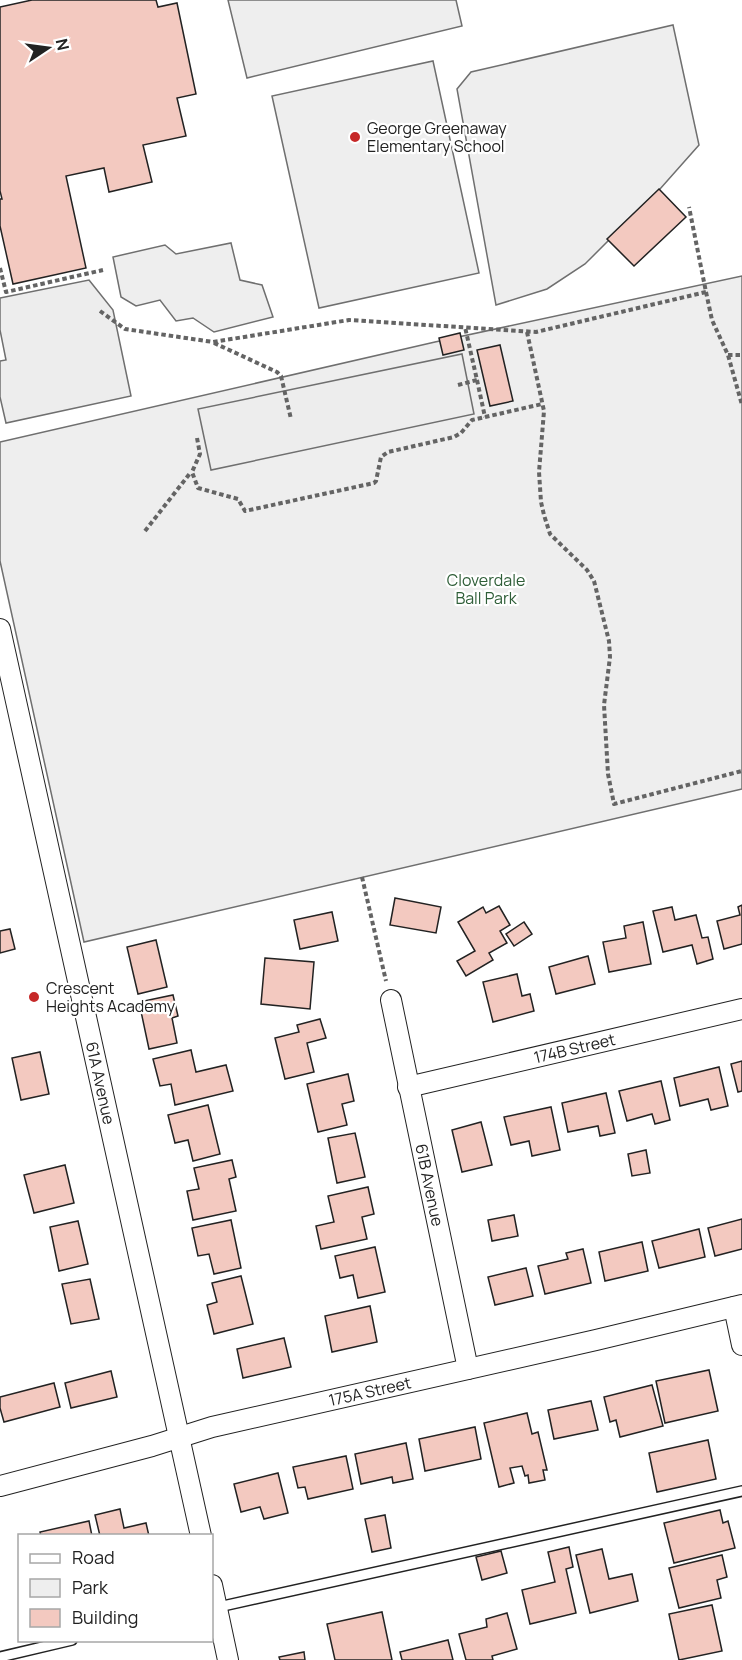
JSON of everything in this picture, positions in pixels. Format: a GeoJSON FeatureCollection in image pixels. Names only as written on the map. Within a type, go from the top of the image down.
{"type":"FeatureCollection","features":[{"type":"Feature","properties":{"kind":"street","name":"61A Avenue"},"geometry":{"type":"LineString","coordinates":[[0,629],[201,1534]]}},
{"type":"Feature","properties":{"kind":"street","name":"61B Avenue"},"geometry":{"type":"LineString","coordinates":[[391,1000],[468,1369]]}},
{"type":"Feature","properties":{"kind":"street","name":"174B Street"},"geometry":{"type":"LineString","coordinates":[[408,1087],[742,1009]]}},
{"type":"Feature","properties":{"kind":"street","name":"175A Street"},"geometry":{"type":"LineString","coordinates":[[0,1486],[212,1427],[738,1306]]}},
{"type":"Feature","properties":{"kind":"street"},"geometry":{"type":"LineString","coordinates":[[738,1306],[742,1345]]}},
{"type":"Feature","properties":{"kind":"street"},"geometry":{"type":"LineString","coordinates":[[214,1608],[228,1660]]}},
{"type":"Feature","properties":{"kind":"lane"},"geometry":{"type":"LineString","coordinates":[[214,1608],[742,1491]]}},
{"type":"Feature","properties":{"kind":"lane"},"geometry":{"type":"LineString","coordinates":[[0,1657],[68,1642]]}},
{"type":"Feature","properties":{"kind":"path"},"geometry":{"type":"LineString","coordinates":[[689,207],[712,320],[728,355],[742,405]]}},
{"type":"Feature","properties":{"kind":"path"},"geometry":{"type":"LineString","coordinates":[[0,268],[6,292],[102,270]]}},
{"type":"Feature","properties":{"kind":"path"},"geometry":{"type":"LineString","coordinates":[[213,342],[349,320],[536,332],[706,291]]}},
{"type":"Feature","properties":{"kind":"path"},"geometry":{"type":"LineString","coordinates":[[100,311],[125,328],[213,342],[277,372],[281,376],[291,419]]}},
{"type":"Feature","properties":{"kind":"path"},"geometry":{"type":"LineString","coordinates":[[465,327],[484,417]]}},
{"type":"Feature","properties":{"kind":"path"},"geometry":{"type":"LineString","coordinates":[[526,332],[544,411],[539,472],[544,515],[550,534],[587,570],[594,581],[609,641],[610,657],[603,705],[607,763],[614,804],[742,771]]}},
{"type":"Feature","properties":{"kind":"path"},"geometry":{"type":"LineString","coordinates":[[728,355],[742,355]]}},
{"type":"Feature","properties":{"kind":"path"},"geometry":{"type":"LineString","coordinates":[[458,385],[477,381]]}},
{"type":"Feature","properties":{"kind":"path"},"geometry":{"type":"LineString","coordinates":[[192,472],[198,488],[238,499],[245,511],[374,483],[380,462],[388,452],[454,437],[462,432],[472,420],[542,404]]}},
{"type":"Feature","properties":{"kind":"path"},"geometry":{"type":"LineString","coordinates":[[145,531],[192,472],[200,454],[196,438]]}},
{"type":"Feature","properties":{"kind":"path"},"geometry":{"type":"LineString","coordinates":[[362,876],[391,1000]]}},
{"type":"Feature","properties":{"kind":"green space"},"geometry":{"type":"Polygon","coordinates":[[[228,0],[456,0],[462,26],[247,78],[228,0]]]}},
{"type":"Feature","properties":{"kind":"green space"},"geometry":{"type":"Polygon","coordinates":[[[673,25],[699,145],[660,189],[585,264],[547,289],[496,305],[457,89],[471,72],[673,25]]]}},
{"type":"Feature","properties":{"kind":"green space"},"geometry":{"type":"Polygon","coordinates":[[[433,61],[479,273],[319,308],[272,96],[433,61]]]}},
{"type":"Feature","properties":{"kind":"green space"},"geometry":{"type":"Polygon","coordinates":[[[231,243],[240,280],[262,285],[273,317],[214,332],[193,318],[176,321],[160,300],[136,306],[121,297],[113,257],[165,245],[176,254],[231,243]]]}},
{"type":"Feature","properties":{"kind":"green space","name":"Cloverdale Ball Park"},"geometry":{"type":"Polygon","coordinates":[[[742,276],[742,789],[84,942],[0,561],[0,442],[435,342],[742,276]]]}},
{"type":"Feature","properties":{"kind":"shaded area"},"geometry":{"type":"Polygon","coordinates":[[[89,280],[113,310],[131,396],[6,423],[0,397],[0,361],[6,360],[0,330],[0,298],[89,280]]]}},
{"type":"Feature","properties":{"kind":"shaded area"},"geometry":{"type":"Polygon","coordinates":[[[462,354],[474,414],[211,470],[198,409],[462,354]]]}},
{"type":"Feature","properties":{"kind":"building"},"geometry":{"type":"Polygon","coordinates":[[[32,0],[156,0],[158,7],[177,3],[196,94],[177,98],[186,136],[143,145],[152,182],[109,192],[104,168],[66,176],[86,268],[13,284],[0,226],[0,199],[2,199],[0,191],[0,7],[32,0]]]}},
{"type":"Feature","properties":{"kind":"building"},"geometry":{"type":"Polygon","coordinates":[[[659,189],[686,217],[634,266],[607,239],[659,189]]]}},
{"type":"Feature","properties":{"kind":"building"},"geometry":{"type":"Polygon","coordinates":[[[460,333],[464,350],[443,355],[439,338],[460,333]]]}},
{"type":"Feature","properties":{"kind":"building"},"geometry":{"type":"Polygon","coordinates":[[[500,345],[513,401],[490,406],[477,350],[500,345]]]}},
{"type":"Feature","properties":{"kind":"building"},"geometry":{"type":"Polygon","coordinates":[[[395,898],[441,907],[436,933],[390,925],[395,898]]]}},
{"type":"Feature","properties":{"kind":"building"},"geometry":{"type":"Polygon","coordinates":[[[742,905],[742,944],[724,949],[717,921],[740,915],[738,907],[742,905]]]}},
{"type":"Feature","properties":{"kind":"building"},"geometry":{"type":"Polygon","coordinates":[[[499,906],[510,925],[500,931],[507,943],[489,953],[493,960],[466,976],[457,961],[475,951],[458,922],[483,907],[486,913],[499,906]]]}},
{"type":"Feature","properties":{"kind":"building"},"geometry":{"type":"Polygon","coordinates":[[[672,907],[675,920],[696,915],[702,938],[708,937],[713,959],[697,964],[692,945],[663,952],[653,911],[672,907]]]}},
{"type":"Feature","properties":{"kind":"building"},"geometry":{"type":"Polygon","coordinates":[[[332,912],[338,941],[300,949],[294,920],[332,912]]]}},
{"type":"Feature","properties":{"kind":"building"},"geometry":{"type":"Polygon","coordinates":[[[524,922],[532,934],[514,946],[506,934],[524,922]]]}},
{"type":"Feature","properties":{"kind":"building"},"geometry":{"type":"Polygon","coordinates":[[[643,922],[651,964],[609,972],[603,942],[626,938],[624,926],[643,922]]]}},
{"type":"Feature","properties":{"kind":"building"},"geometry":{"type":"Polygon","coordinates":[[[10,929],[15,949],[0,953],[0,931],[10,929]]]}},
{"type":"Feature","properties":{"kind":"building"},"geometry":{"type":"Polygon","coordinates":[[[156,940],[167,987],[138,994],[127,947],[156,940]]]}},
{"type":"Feature","properties":{"kind":"building"},"geometry":{"type":"Polygon","coordinates":[[[588,956],[595,984],[556,994],[549,967],[588,956]]]}},
{"type":"Feature","properties":{"kind":"building"},"geometry":{"type":"Polygon","coordinates":[[[265,958],[314,962],[310,1009],[261,1004],[265,958]]]}},
{"type":"Feature","properties":{"kind":"building"},"geometry":{"type":"Polygon","coordinates":[[[517,974],[522,996],[530,994],[534,1011],[493,1022],[483,982],[517,974]]]}},
{"type":"Feature","properties":{"kind":"building"},"geometry":{"type":"Polygon","coordinates":[[[173,995],[178,1016],[172,1018],[177,1043],[149,1049],[139,1002],[173,995]]]}},
{"type":"Feature","properties":{"kind":"building"},"geometry":{"type":"Polygon","coordinates":[[[320,1019],[326,1038],[307,1043],[314,1072],[285,1079],[275,1038],[299,1032],[297,1025],[320,1019]]]}},
{"type":"Feature","properties":{"kind":"building"},"geometry":{"type":"Polygon","coordinates":[[[191,1050],[196,1072],[226,1065],[233,1091],[175,1105],[171,1084],[160,1086],[153,1059],[191,1050]]]}},
{"type":"Feature","properties":{"kind":"building"},"geometry":{"type":"Polygon","coordinates":[[[40,1052],[49,1094],[21,1100],[12,1058],[40,1052]]]}},
{"type":"Feature","properties":{"kind":"building"},"geometry":{"type":"Polygon","coordinates":[[[742,1061],[742,1091],[738,1092],[731,1064],[742,1061]]]}},
{"type":"Feature","properties":{"kind":"building"},"geometry":{"type":"Polygon","coordinates":[[[719,1067],[728,1106],[711,1110],[708,1099],[680,1106],[674,1078],[719,1067]]]}},
{"type":"Feature","properties":{"kind":"building"},"geometry":{"type":"Polygon","coordinates":[[[348,1074],[354,1101],[342,1104],[347,1125],[318,1132],[307,1084],[348,1074]]]}},
{"type":"Feature","properties":{"kind":"building"},"geometry":{"type":"Polygon","coordinates":[[[661,1081],[670,1120],[655,1124],[652,1114],[627,1121],[619,1091],[661,1081]]]}},
{"type":"Feature","properties":{"kind":"building"},"geometry":{"type":"Polygon","coordinates":[[[606,1093],[615,1133],[600,1136],[598,1126],[568,1132],[562,1103],[606,1093]]]}},
{"type":"Feature","properties":{"kind":"building"},"geometry":{"type":"Polygon","coordinates":[[[208,1105],[220,1154],[193,1161],[188,1140],[175,1143],[168,1115],[208,1105]]]}},
{"type":"Feature","properties":{"kind":"building"},"geometry":{"type":"Polygon","coordinates":[[[551,1107],[560,1150],[532,1156],[529,1141],[511,1145],[504,1117],[551,1107]]]}},
{"type":"Feature","properties":{"kind":"building"},"geometry":{"type":"Polygon","coordinates":[[[481,1122],[492,1165],[462,1172],[452,1130],[481,1122]]]}},
{"type":"Feature","properties":{"kind":"building"},"geometry":{"type":"Polygon","coordinates":[[[355,1133],[365,1177],[337,1183],[328,1138],[355,1133]]]}},
{"type":"Feature","properties":{"kind":"building"},"geometry":{"type":"Polygon","coordinates":[[[646,1150],[650,1173],[632,1176],[628,1154],[646,1150]]]}},
{"type":"Feature","properties":{"kind":"building"},"geometry":{"type":"Polygon","coordinates":[[[232,1160],[236,1177],[229,1179],[236,1211],[193,1220],[187,1191],[199,1189],[194,1168],[232,1160]]]}},
{"type":"Feature","properties":{"kind":"building"},"geometry":{"type":"Polygon","coordinates":[[[65,1165],[74,1203],[34,1213],[24,1175],[65,1165]]]}},
{"type":"Feature","properties":{"kind":"building"},"geometry":{"type":"Polygon","coordinates":[[[368,1187],[374,1214],[362,1217],[367,1239],[321,1249],[316,1226],[334,1222],[328,1196],[368,1187]]]}},
{"type":"Feature","properties":{"kind":"building"},"geometry":{"type":"Polygon","coordinates":[[[514,1215],[518,1236],[492,1241],[488,1220],[514,1215]]]}},
{"type":"Feature","properties":{"kind":"building"},"geometry":{"type":"Polygon","coordinates":[[[742,1219],[742,1249],[715,1256],[708,1228],[742,1219]]]}},
{"type":"Feature","properties":{"kind":"building"},"geometry":{"type":"Polygon","coordinates":[[[231,1220],[241,1268],[214,1274],[209,1254],[198,1256],[192,1228],[231,1220]]]}},
{"type":"Feature","properties":{"kind":"building"},"geometry":{"type":"Polygon","coordinates":[[[78,1221],[88,1264],[59,1271],[50,1227],[78,1221]]]}},
{"type":"Feature","properties":{"kind":"building"},"geometry":{"type":"Polygon","coordinates":[[[699,1229],[705,1257],[659,1268],[652,1241],[699,1229]]]}},
{"type":"Feature","properties":{"kind":"building"},"geometry":{"type":"Polygon","coordinates":[[[642,1242],[648,1271],[605,1281],[599,1252],[642,1242]]]}},
{"type":"Feature","properties":{"kind":"building"},"geometry":{"type":"Polygon","coordinates":[[[375,1247],[385,1292],[358,1298],[353,1275],[340,1278],[335,1256],[375,1247]]]}},
{"type":"Feature","properties":{"kind":"building"},"geometry":{"type":"Polygon","coordinates":[[[583,1249],[591,1283],[545,1294],[538,1266],[568,1259],[566,1253],[583,1249]]]}},
{"type":"Feature","properties":{"kind":"building"},"geometry":{"type":"Polygon","coordinates":[[[526,1268],[533,1296],[495,1305],[488,1277],[526,1268]]]}},
{"type":"Feature","properties":{"kind":"building"},"geometry":{"type":"Polygon","coordinates":[[[241,1276],[253,1324],[214,1334],[207,1305],[217,1302],[212,1283],[241,1276]]]}},
{"type":"Feature","properties":{"kind":"building"},"geometry":{"type":"Polygon","coordinates":[[[90,1279],[99,1319],[71,1324],[62,1284],[90,1279]]]}},
{"type":"Feature","properties":{"kind":"building"},"geometry":{"type":"Polygon","coordinates":[[[370,1306],[377,1342],[332,1352],[325,1316],[370,1306]]]}},
{"type":"Feature","properties":{"kind":"building"},"geometry":{"type":"Polygon","coordinates":[[[284,1338],[291,1367],[243,1378],[237,1349],[284,1338]]]}},
{"type":"Feature","properties":{"kind":"building"},"geometry":{"type":"Polygon","coordinates":[[[709,1370],[718,1411],[665,1423],[656,1381],[709,1370]]]}},
{"type":"Feature","properties":{"kind":"building"},"geometry":{"type":"Polygon","coordinates":[[[111,1371],[117,1397],[71,1408],[65,1383],[111,1371]]]}},
{"type":"Feature","properties":{"kind":"building"},"geometry":{"type":"Polygon","coordinates":[[[54,1383],[60,1407],[4,1422],[0,1397],[54,1383]]]}},
{"type":"Feature","properties":{"kind":"building"},"geometry":{"type":"Polygon","coordinates":[[[652,1385],[663,1426],[620,1437],[616,1420],[610,1422],[604,1397],[652,1385]]]}},
{"type":"Feature","properties":{"kind":"building"},"geometry":{"type":"Polygon","coordinates":[[[591,1401],[598,1430],[554,1439],[548,1410],[591,1401]]]}},
{"type":"Feature","properties":{"kind":"building"},"geometry":{"type":"Polygon","coordinates":[[[527,1413],[532,1434],[538,1432],[547,1470],[543,1470],[545,1480],[529,1483],[528,1475],[525,1476],[522,1466],[510,1468],[514,1483],[499,1487],[484,1423],[527,1413]]]}},
{"type":"Feature","properties":{"kind":"building"},"geometry":{"type":"Polygon","coordinates":[[[475,1427],[481,1459],[425,1471],[419,1439],[475,1427]]]}},
{"type":"Feature","properties":{"kind":"building"},"geometry":{"type":"Polygon","coordinates":[[[708,1440],[716,1479],[657,1492],[649,1453],[708,1440]]]}},
{"type":"Feature","properties":{"kind":"building"},"geometry":{"type":"Polygon","coordinates":[[[406,1443],[413,1479],[393,1483],[392,1477],[361,1484],[355,1454],[406,1443]]]}},
{"type":"Feature","properties":{"kind":"building"},"geometry":{"type":"Polygon","coordinates":[[[346,1456],[353,1489],[308,1499],[305,1487],[298,1488],[293,1467],[346,1456]]]}},
{"type":"Feature","properties":{"kind":"building"},"geometry":{"type":"Polygon","coordinates":[[[278,1473],[288,1513],[264,1519],[260,1507],[241,1512],[234,1484],[278,1473]]]}},
{"type":"Feature","properties":{"kind":"building"},"geometry":{"type":"Polygon","coordinates":[[[120,1509],[124,1528],[146,1523],[149,1534],[100,1534],[95,1515],[120,1509]]]}},
{"type":"Feature","properties":{"kind":"building"},"geometry":{"type":"Polygon","coordinates":[[[720,1510],[723,1523],[728,1521],[735,1548],[674,1563],[664,1523],[720,1510]]]}},
{"type":"Feature","properties":{"kind":"building"},"geometry":{"type":"Polygon","coordinates":[[[385,1515],[391,1548],[372,1552],[365,1519],[385,1515]]]}},
{"type":"Feature","properties":{"kind":"building"},"geometry":{"type":"Polygon","coordinates":[[[89,1521],[92,1534],[40,1534],[40,1532],[89,1521]]]}},
{"type":"Feature","properties":{"kind":"building"},"geometry":{"type":"Polygon","coordinates":[[[569,1547],[573,1567],[566,1569],[576,1613],[530,1624],[522,1590],[555,1582],[548,1552],[569,1547]]]}},
{"type":"Feature","properties":{"kind":"building"},"geometry":{"type":"Polygon","coordinates":[[[602,1549],[609,1579],[632,1574],[638,1601],[590,1613],[576,1555],[602,1549]]]}},
{"type":"Feature","properties":{"kind":"building"},"geometry":{"type":"Polygon","coordinates":[[[501,1551],[507,1573],[482,1580],[476,1557],[501,1551]]]}},
{"type":"Feature","properties":{"kind":"building"},"geometry":{"type":"Polygon","coordinates":[[[722,1555],[727,1577],[717,1580],[721,1598],[679,1608],[669,1568],[722,1555]]]}},
{"type":"Feature","properties":{"kind":"building"},"geometry":{"type":"Polygon","coordinates":[[[712,1605],[722,1651],[679,1660],[669,1614],[712,1605]]]}},
{"type":"Feature","properties":{"kind":"building"},"geometry":{"type":"Polygon","coordinates":[[[382,1612],[392,1660],[335,1660],[327,1624],[382,1612]]]}},
{"type":"Feature","properties":{"kind":"building"},"geometry":{"type":"Polygon","coordinates":[[[507,1613],[517,1649],[492,1656],[493,1660],[466,1660],[459,1634],[487,1627],[486,1619],[507,1613]]]}},
{"type":"Feature","properties":{"kind":"building"},"geometry":{"type":"Polygon","coordinates":[[[448,1640],[453,1660],[402,1660],[400,1652],[448,1640]]]}},
{"type":"Feature","properties":{"kind":"building"},"geometry":{"type":"Polygon","coordinates":[[[304,1652],[305,1660],[280,1660],[279,1657],[304,1652]]]}},
{"type":"Feature","properties":{"kind":"place","name":"George Greenaway Elementary School"},"geometry":{"type":"Point","coordinates":[355,137]}},
{"type":"Feature","properties":{"kind":"place","name":"Crescent Heights Academy"},"geometry":{"type":"Point","coordinates":[34,997]}}]}
